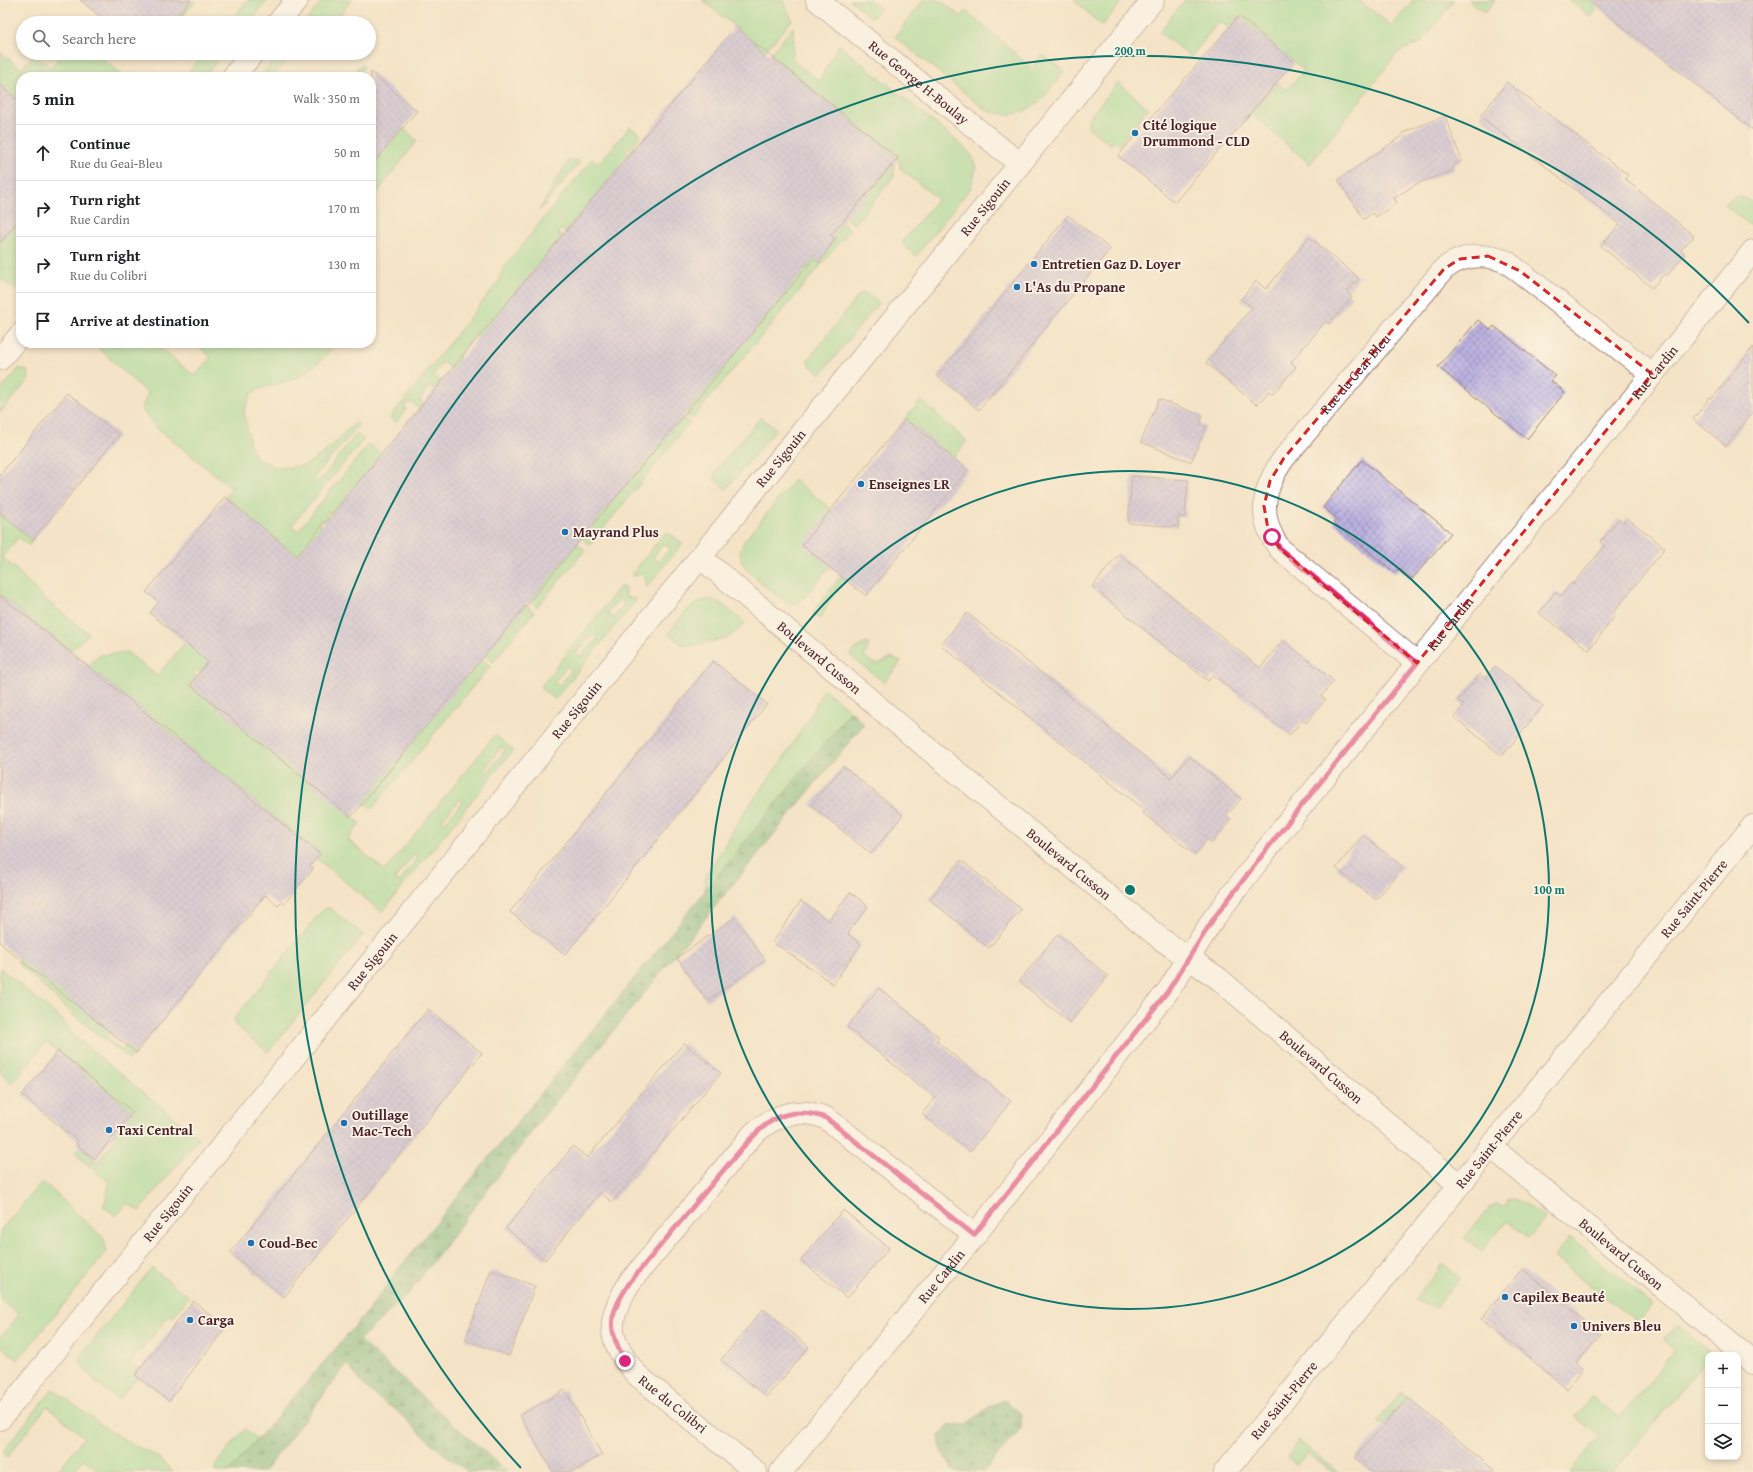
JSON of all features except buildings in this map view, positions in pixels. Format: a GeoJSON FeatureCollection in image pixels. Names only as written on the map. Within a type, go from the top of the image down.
{"type":"FeatureCollection","features":[{"type":"Feature","properties":{"kind":"street"},"geometry":{"type":"LineString","coordinates":[[284,16],[297,0]]}},
{"type":"Feature","properties":{"kind":"street","name":"Rue George H-Boulay"},"geometry":{"type":"LineString","coordinates":[[817,0],[1020,164]]}},
{"type":"Feature","properties":{"kind":"street","name":"Rue Sigouin"},"geometry":{"type":"LineString","coordinates":[[0,1419],[1153,0]]}},
{"type":"Feature","properties":{"kind":"street"},"geometry":{"type":"LineString","coordinates":[[237,72],[247,60]]}},
{"type":"Feature","properties":{"kind":"street","name":"Rue Cardin"},"geometry":{"type":"LineString","coordinates":[[781,1472],[974,1235],[1168,991],[1214,918],[1272,842],[1753,251]]}},
{"type":"Feature","properties":{"kind":"street","name":"Rue du Geai-Bleu"},"geometry":{"type":"LineString","coordinates":[[1417,663],[1280,549],[1274,540],[1268,529],[1264,506],[1270,481],[1284,458],[1444,269],[1451,263],[1468,257],[1488,256],[1498,258],[1517,268],[1652,374]]}},
{"type":"Feature","properties":{"kind":"street"},"geometry":{"type":"LineString","coordinates":[[0,359],[16,340]]}},
{"type":"Feature","properties":{"kind":"street","name":"Boulevard Cusson"},"geometry":{"type":"LineString","coordinates":[[700,557],[952,768],[1162,939],[1219,979],[1458,1184]]}},
{"type":"Feature","properties":{"kind":"street","name":"Rue Saint-Pierre"},"geometry":{"type":"LineString","coordinates":[[1225,1472],[1458,1184],[1753,826]]}},
{"type":"Feature","properties":{"kind":"street","name":"Rue du Colibri"},"geometry":{"type":"LineString","coordinates":[[756,1472],[637,1376],[625,1361],[616,1345],[612,1331],[614,1313],[618,1302],[630,1282],[753,1134],[765,1124],[777,1117],[789,1114],[813,1113],[826,1118],[974,1235]]}},
{"type":"Feature","properties":{"kind":"street","name":"Boulevard Cusson"},"geometry":{"type":"LineString","coordinates":[[1490,1146],[1753,1362]]}},
{"type":"Feature","properties":{"kind":"highlighted area"},"geometry":{"type":"Polygon","coordinates":[[[1488,256],[1520,271],[1652,374],[1417,663],[1280,549],[1268,529],[1264,506],[1270,481],[1284,458],[1444,269],[1460,259],[1488,256]]]}},
{"type":"Feature","properties":{"kind":"green space"},"geometry":{"type":"Polygon","coordinates":[[[191,0],[195,2],[183,16],[178,16],[191,0]]]}},
{"type":"Feature","properties":{"kind":"green space"},"geometry":{"type":"Polygon","coordinates":[[[248,0],[268,0],[255,16],[235,16],[248,0]]]}},
{"type":"Feature","properties":{"kind":"green space"},"geometry":{"type":"Polygon","coordinates":[[[323,0],[352,0],[339,16],[310,16],[323,0]]]}},
{"type":"Feature","properties":{"kind":"green space"},"geometry":{"type":"Polygon","coordinates":[[[702,0],[783,0],[792,20],[765,51],[702,0]]]}},
{"type":"Feature","properties":{"kind":"green space"},"geometry":{"type":"Polygon","coordinates":[[[850,0],[870,0],[880,8],[872,18],[850,0]]]}},
{"type":"Feature","properties":{"kind":"green space"},"geometry":{"type":"Polygon","coordinates":[[[923,0],[941,0],[961,17],[966,11],[1032,68],[1042,55],[1065,71],[1041,100],[1032,107],[1012,114],[1000,114],[986,110],[895,37],[923,0]]]}},
{"type":"Feature","properties":{"kind":"green space"},"geometry":{"type":"Polygon","coordinates":[[[1074,0],[1123,0],[1102,26],[1074,0]]]}},
{"type":"Feature","properties":{"kind":"green space"},"geometry":{"type":"Polygon","coordinates":[[[1185,0],[1358,0],[1392,26],[1413,0],[1454,0],[1422,42],[1398,52],[1310,164],[1251,114],[1277,83],[1287,90],[1304,70],[1239,17],[1229,28],[1221,22],[1218,22],[1191,57],[1159,32],[1185,0]]]}},
{"type":"Feature","properties":{"kind":"green space"},"geometry":{"type":"Polygon","coordinates":[[[1468,0],[1495,0],[1485,13],[1468,0]]]}},
{"type":"Feature","properties":{"kind":"green space"},"geometry":{"type":"Polygon","coordinates":[[[1569,0],[1589,0],[1598,7],[1591,17],[1569,0]]]}},
{"type":"Feature","properties":{"kind":"green space"},"geometry":{"type":"Polygon","coordinates":[[[793,27],[794,44],[792,59],[819,81],[839,45],[963,146],[972,156],[976,168],[971,187],[916,256],[904,246],[903,241],[938,199],[901,169],[898,158],[770,55],[793,27]]]}},
{"type":"Feature","properties":{"kind":"green space"},"geometry":{"type":"Polygon","coordinates":[[[0,52],[21,69],[29,60],[42,60],[51,68],[57,60],[104,60],[118,72],[16,72],[16,99],[0,85],[0,52]]]}},
{"type":"Feature","properties":{"kind":"green space"},"geometry":{"type":"Polygon","coordinates":[[[198,60],[218,60],[208,72],[189,72],[198,60]]]}},
{"type":"Feature","properties":{"kind":"green space"},"geometry":{"type":"Polygon","coordinates":[[[274,60],[286,60],[276,72],[264,72],[274,60]]]}},
{"type":"Feature","properties":{"kind":"green space"},"geometry":{"type":"Polygon","coordinates":[[[361,64],[364,67],[360,72],[354,72],[361,64]]]}},
{"type":"Feature","properties":{"kind":"green space"},"geometry":{"type":"Polygon","coordinates":[[[1118,83],[1148,108],[1119,145],[1113,141],[1111,145],[1088,127],[1088,119],[1118,83]]]}},
{"type":"Feature","properties":{"kind":"green space"},"geometry":{"type":"Polygon","coordinates":[[[630,127],[641,135],[633,145],[635,147],[632,151],[628,147],[625,150],[630,154],[565,232],[561,229],[558,233],[562,236],[479,337],[474,334],[458,356],[460,359],[452,369],[443,362],[433,375],[451,390],[444,396],[430,386],[419,400],[431,410],[419,410],[412,402],[404,405],[406,409],[396,423],[390,418],[499,281],[503,268],[592,159],[597,163],[600,162],[630,127]]]}},
{"type":"Feature","properties":{"kind":"green space"},"geometry":{"type":"Polygon","coordinates":[[[403,128],[417,141],[376,194],[376,160],[403,128]]]}},
{"type":"Feature","properties":{"kind":"green space"},"geometry":{"type":"Polygon","coordinates":[[[578,160],[580,162],[539,211],[568,161],[578,160]]]}},
{"type":"Feature","properties":{"kind":"green space"},"geometry":{"type":"Polygon","coordinates":[[[894,163],[894,176],[854,225],[847,219],[894,163]]]}},
{"type":"Feature","properties":{"kind":"green space"},"geometry":{"type":"Polygon","coordinates":[[[1736,195],[1753,203],[1753,220],[1749,225],[1725,205],[1736,195]]]}},
{"type":"Feature","properties":{"kind":"green space"},"geometry":{"type":"Polygon","coordinates":[[[16,223],[16,290],[0,278],[0,232],[5,236],[16,223]]]}},
{"type":"Feature","properties":{"kind":"green space"},"geometry":{"type":"Polygon","coordinates":[[[843,223],[850,230],[692,419],[685,414],[814,258],[819,262],[835,239],[832,237],[843,223]]]}},
{"type":"Feature","properties":{"kind":"green space"},"geometry":{"type":"Polygon","coordinates":[[[863,293],[868,294],[878,303],[821,374],[808,364],[808,360],[859,295],[863,293]]]}},
{"type":"Feature","properties":{"kind":"green space"},"geometry":{"type":"Polygon","coordinates":[[[98,348],[159,348],[195,376],[211,357],[201,348],[332,348],[319,362],[298,377],[251,393],[244,411],[251,449],[258,460],[279,468],[304,466],[325,452],[356,422],[358,426],[314,477],[319,482],[356,434],[364,439],[292,525],[298,531],[369,444],[382,455],[332,514],[328,511],[326,515],[329,518],[325,522],[321,519],[318,523],[322,526],[200,672],[197,670],[193,674],[197,676],[190,685],[360,823],[348,840],[385,871],[495,735],[513,750],[382,912],[316,858],[320,854],[88,666],[100,655],[127,652],[157,676],[193,633],[268,533],[225,497],[232,488],[157,428],[141,409],[148,394],[98,348]],[[501,747],[484,770],[487,773],[506,749],[501,747]],[[460,799],[442,820],[445,823],[463,801],[460,799]],[[415,853],[395,879],[400,882],[418,857],[415,853]]]}},
{"type":"Feature","properties":{"kind":"green space"},"geometry":{"type":"Polygon","coordinates":[[[19,368],[27,370],[29,379],[0,413],[0,391],[19,368]]]}},
{"type":"Feature","properties":{"kind":"green space"},"geometry":{"type":"Polygon","coordinates":[[[921,400],[967,441],[953,458],[905,419],[921,400]]]}},
{"type":"Feature","properties":{"kind":"green space"},"geometry":{"type":"Polygon","coordinates":[[[682,417],[689,423],[590,545],[582,538],[682,417]]]}},
{"type":"Feature","properties":{"kind":"green space"},"geometry":{"type":"Polygon","coordinates":[[[761,418],[776,429],[726,489],[714,480],[716,471],[761,418]]]}},
{"type":"Feature","properties":{"kind":"green space"},"geometry":{"type":"Polygon","coordinates":[[[794,480],[831,509],[829,567],[807,595],[798,603],[790,605],[747,570],[741,561],[740,555],[745,540],[794,480]]]}},
{"type":"Feature","properties":{"kind":"green space"},"geometry":{"type":"Polygon","coordinates":[[[0,513],[33,540],[29,546],[19,537],[2,557],[17,570],[40,595],[89,634],[70,651],[0,595],[0,513]]]}},
{"type":"Feature","properties":{"kind":"green space"},"geometry":{"type":"Polygon","coordinates":[[[668,533],[683,543],[646,588],[645,577],[642,574],[634,576],[631,575],[664,534],[668,533]],[[664,543],[653,557],[658,562],[670,549],[664,543]]]}},
{"type":"Feature","properties":{"kind":"green space"},"geometry":{"type":"Polygon","coordinates":[[[577,544],[585,550],[537,607],[530,601],[577,544]]]}},
{"type":"Feature","properties":{"kind":"green space"},"geometry":{"type":"Polygon","coordinates":[[[841,576],[845,580],[828,603],[821,619],[815,616],[813,613],[841,576]]]}},
{"type":"Feature","properties":{"kind":"green space"},"geometry":{"type":"Polygon","coordinates":[[[621,586],[625,589],[625,597],[637,599],[555,699],[542,690],[542,685],[621,586]],[[619,599],[607,613],[613,618],[625,604],[619,599]],[[593,633],[576,653],[581,657],[598,638],[593,633]],[[567,666],[554,682],[559,686],[572,670],[567,666]]]}},
{"type":"Feature","properties":{"kind":"green space"},"geometry":{"type":"Polygon","coordinates":[[[709,599],[720,603],[745,623],[730,637],[690,646],[680,643],[668,634],[690,608],[709,599]]]}},
{"type":"Feature","properties":{"kind":"green space"},"geometry":{"type":"Polygon","coordinates":[[[526,605],[534,612],[493,662],[485,655],[526,605]]]}},
{"type":"Feature","properties":{"kind":"green space"},"geometry":{"type":"Polygon","coordinates":[[[867,643],[869,645],[864,656],[874,664],[879,664],[892,657],[901,662],[884,682],[849,655],[857,648],[867,643]]]}},
{"type":"Feature","properties":{"kind":"green space"},"geometry":{"type":"Polygon","coordinates":[[[481,659],[490,666],[372,809],[363,802],[481,659]]]}},
{"type":"Feature","properties":{"kind":"green space"},"geometry":{"type":"Polygon","coordinates":[[[824,689],[851,711],[705,891],[706,876],[742,816],[785,756],[809,718],[824,689]]]}},
{"type":"Feature","properties":{"kind":"green space"},"geometry":{"type":"Polygon","coordinates":[[[851,711],[864,724],[543,1117],[409,1293],[359,1340],[498,1464],[491,1472],[468,1472],[438,1449],[395,1409],[386,1404],[364,1386],[347,1364],[264,1472],[229,1472],[368,1311],[397,1271],[851,711]]]}},
{"type":"Feature","properties":{"kind":"green space"},"geometry":{"type":"Polygon","coordinates":[[[326,908],[331,909],[363,935],[268,1052],[234,1024],[234,1019],[321,912],[326,908]]]}},
{"type":"Feature","properties":{"kind":"green space"},"geometry":{"type":"Polygon","coordinates":[[[19,957],[111,1032],[106,1038],[122,1051],[126,1045],[136,1053],[129,1059],[70,1012],[18,963],[19,957]]]}},
{"type":"Feature","properties":{"kind":"green space"},"geometry":{"type":"Polygon","coordinates":[[[0,968],[62,1020],[74,1036],[199,1138],[139,1211],[128,1203],[116,1216],[103,1206],[107,1196],[109,1182],[74,1153],[80,1147],[97,1162],[118,1137],[115,1134],[133,1112],[46,1042],[11,1084],[0,1071],[0,968]]]}},
{"type":"Feature","properties":{"kind":"green space"},"geometry":{"type":"Polygon","coordinates":[[[41,1183],[49,1187],[104,1239],[107,1251],[18,1360],[0,1345],[0,1338],[19,1315],[0,1300],[0,1231],[41,1183]]]}},
{"type":"Feature","properties":{"kind":"green space"},"geometry":{"type":"Polygon","coordinates":[[[1509,1199],[1523,1203],[1546,1218],[1528,1238],[1507,1221],[1482,1251],[1464,1238],[1489,1208],[1496,1204],[1507,1206],[1509,1199]]]}},
{"type":"Feature","properties":{"kind":"green space"},"geometry":{"type":"Polygon","coordinates":[[[1570,1237],[1653,1305],[1638,1322],[1553,1257],[1570,1237]]]}},
{"type":"Feature","properties":{"kind":"green space"},"geometry":{"type":"Polygon","coordinates":[[[1443,1264],[1460,1278],[1435,1308],[1414,1300],[1443,1264]]]}},
{"type":"Feature","properties":{"kind":"green space"},"geometry":{"type":"Polygon","coordinates":[[[152,1268],[189,1297],[173,1317],[170,1315],[130,1363],[139,1370],[135,1374],[138,1377],[119,1399],[96,1382],[78,1359],[152,1268]]]}},
{"type":"Feature","properties":{"kind":"green space"},"geometry":{"type":"Polygon","coordinates":[[[1677,1325],[1710,1352],[1705,1352],[1705,1362],[1613,1472],[1569,1472],[1599,1436],[1574,1416],[1592,1396],[1620,1418],[1675,1350],[1663,1340],[1677,1325]]]}},
{"type":"Feature","properties":{"kind":"green space"},"geometry":{"type":"Polygon","coordinates":[[[53,1389],[114,1434],[159,1458],[173,1472],[101,1472],[83,1459],[73,1472],[57,1472],[84,1437],[47,1406],[7,1457],[2,1452],[53,1389]]]}},
{"type":"Feature","properties":{"kind":"green space"},"geometry":{"type":"Polygon","coordinates":[[[1402,1391],[1408,1397],[1383,1425],[1378,1421],[1402,1391]]]}},
{"type":"Feature","properties":{"kind":"green space"},"geometry":{"type":"Polygon","coordinates":[[[1004,1400],[1022,1414],[1021,1429],[983,1472],[954,1471],[941,1451],[939,1436],[948,1426],[966,1425],[990,1406],[1004,1400]]]}},
{"type":"Feature","properties":{"kind":"green space"},"geometry":{"type":"Polygon","coordinates":[[[245,1429],[257,1439],[229,1472],[215,1472],[216,1464],[245,1429]]]}},
{"type":"Feature","properties":{"kind":"green space"},"geometry":{"type":"Polygon","coordinates":[[[1299,1441],[1338,1472],[1332,1472],[1307,1453],[1297,1465],[1287,1457],[1299,1441]]]}},
{"type":"Feature","properties":{"kind":"green space"},"geometry":{"type":"Polygon","coordinates":[[[498,1464],[508,1472],[491,1472],[498,1464]]]}},
{"type":"Feature","properties":{"kind":"place","name":"Cité logique Drummond - CLD"},"geometry":{"type":"Point","coordinates":[1135,133]}},
{"type":"Feature","properties":{"kind":"place","name":"Entretien Gaz D. Loyer"},"geometry":{"type":"Point","coordinates":[1034,264]}},
{"type":"Feature","properties":{"kind":"place","name":"L'As du Propane"},"geometry":{"type":"Point","coordinates":[1017,287]}},
{"type":"Feature","properties":{"kind":"place","name":"Enseignes LR"},"geometry":{"type":"Point","coordinates":[861,484]}},
{"type":"Feature","properties":{"kind":"place","name":"Mayrand Plus"},"geometry":{"type":"Point","coordinates":[565,532]}},
{"type":"Feature","properties":{"kind":"place","name":"Outillage Mac-Tech"},"geometry":{"type":"Point","coordinates":[344,1123]}},
{"type":"Feature","properties":{"kind":"place","name":"Taxi Central"},"geometry":{"type":"Point","coordinates":[109,1130]}},
{"type":"Feature","properties":{"kind":"place","name":"Coud-Bec"},"geometry":{"type":"Point","coordinates":[251,1243]}},
{"type":"Feature","properties":{"kind":"place","name":"Capilex Beauté"},"geometry":{"type":"Point","coordinates":[1505,1297]}},
{"type":"Feature","properties":{"kind":"place","name":"Carga"},"geometry":{"type":"Point","coordinates":[190,1320]}},
{"type":"Feature","properties":{"kind":"place","name":"Univers Bleu"},"geometry":{"type":"Point","coordinates":[1574,1326]}},
{"type":"Feature","properties":{"kind":"route"},"geometry":{"type":"LineString","coordinates":[[625,1361],[616,1345],[612,1331],[612,1319],[622,1294],[630,1282],[753,1134],[765,1124],[777,1117],[801,1112],[813,1113],[826,1118],[974,1235],[1168,991],[1214,918],[1281,831],[1417,663],[1280,549],[1272,537]]}}]}
